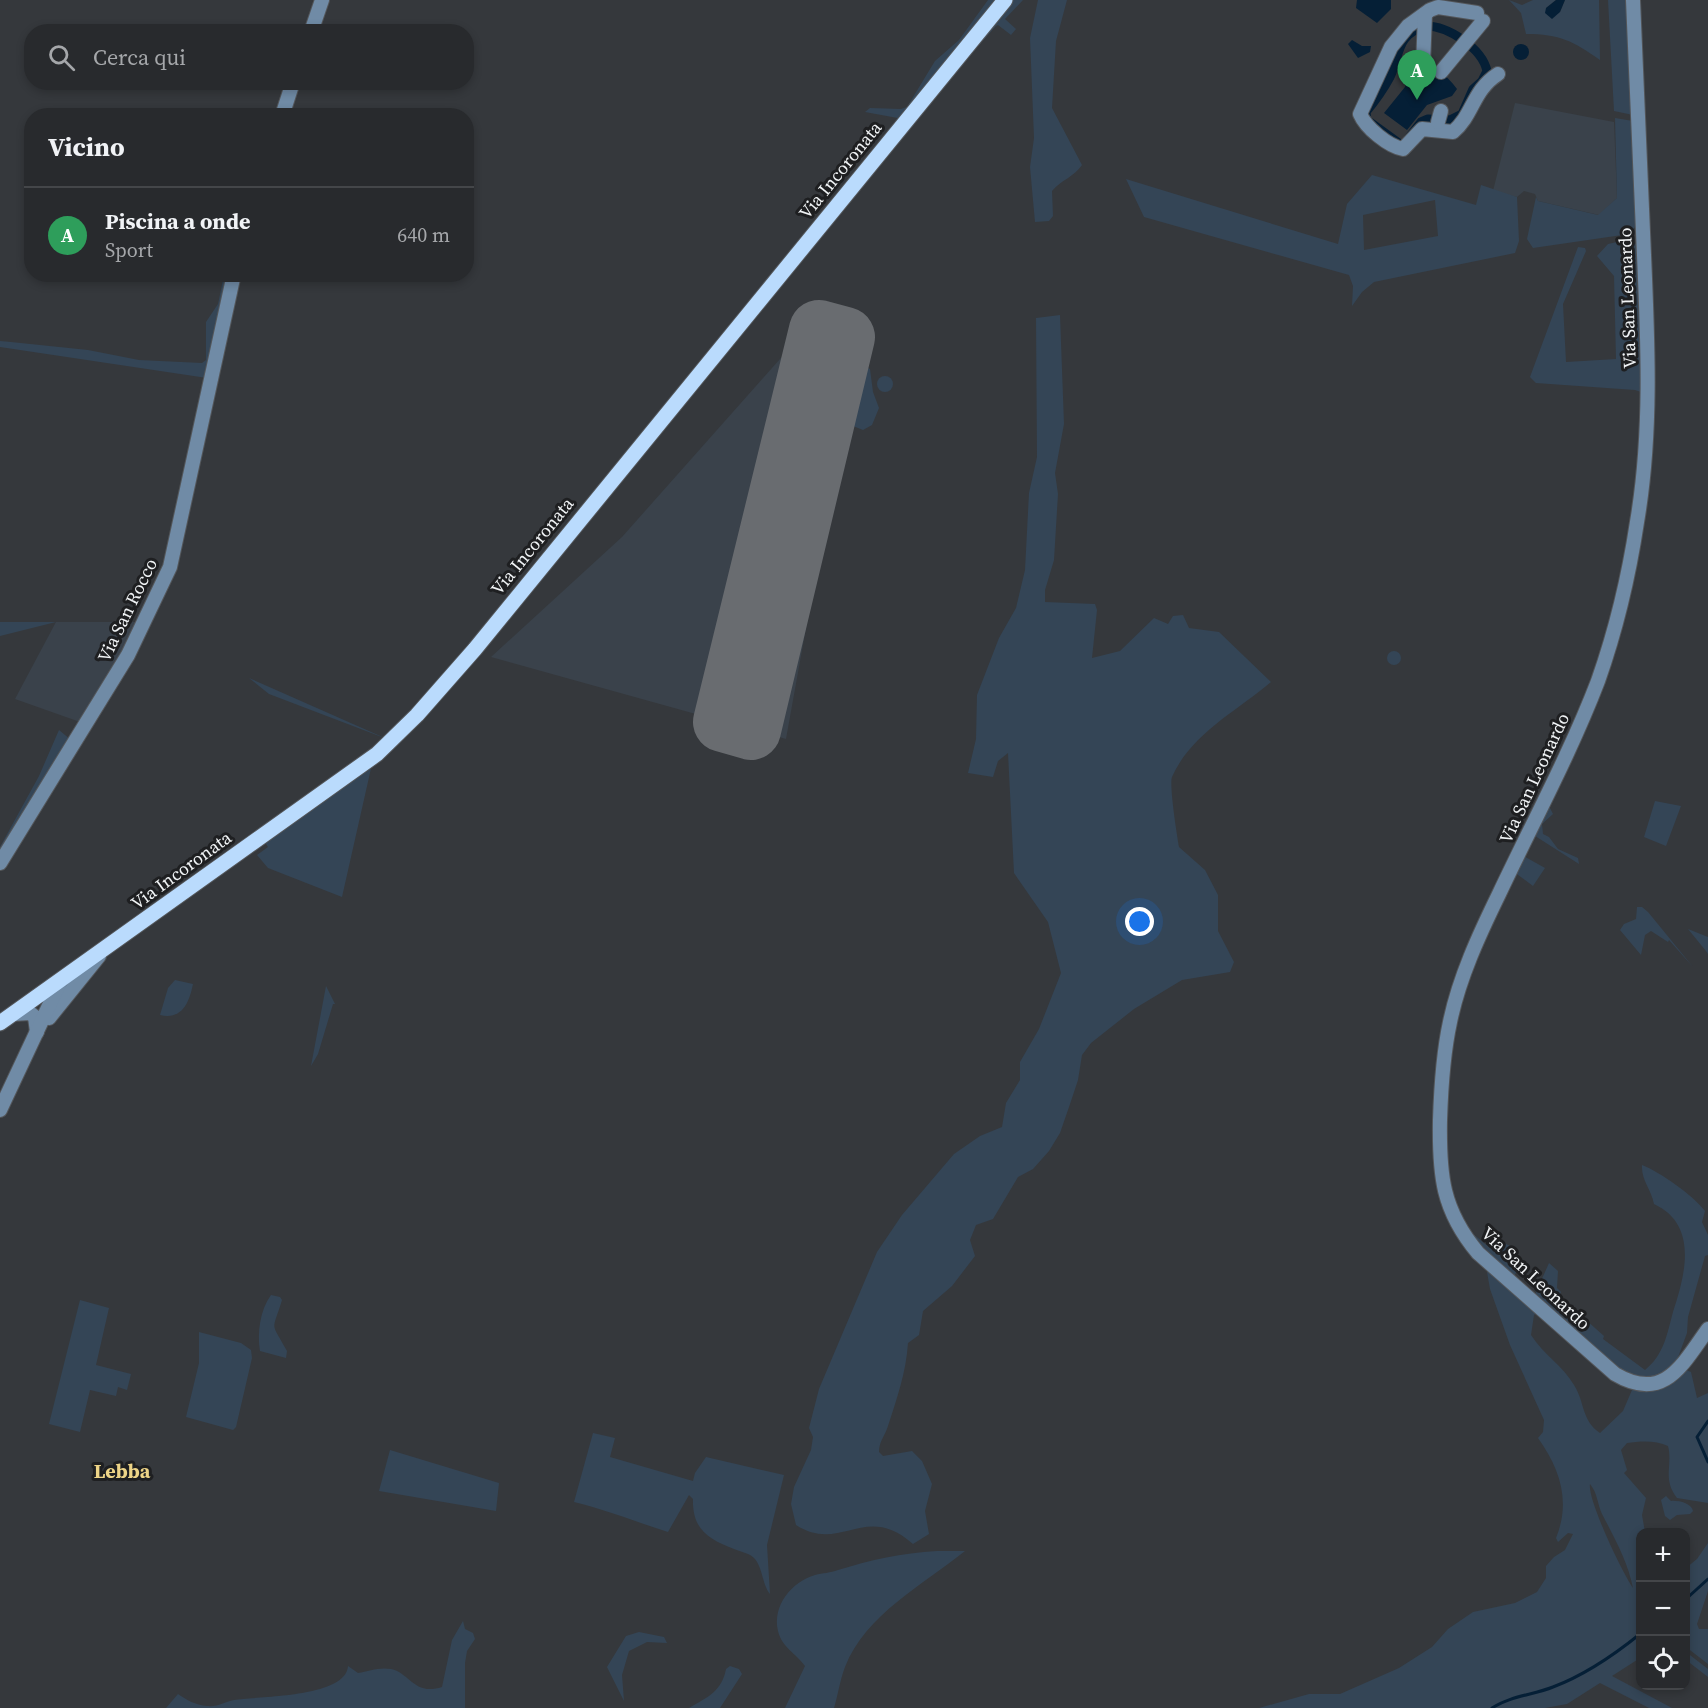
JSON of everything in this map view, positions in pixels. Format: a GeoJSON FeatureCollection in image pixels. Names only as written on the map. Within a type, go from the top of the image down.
{"type":"FeatureCollection","features":[{"type":"Feature","properties":{"kind":"main road","name":"Via Incoronata"},"geometry":{"type":"LineString","coordinates":[[0,1023],[376,754],[417,715],[475,648],[1005,0]]}},
{"type":"Feature","properties":{"kind":"street"},"geometry":{"type":"LineString","coordinates":[[314,24],[322,0]]}},
{"type":"Feature","properties":{"kind":"street","name":"Via San Leonardo"},"geometry":{"type":"LineString","coordinates":[[1633,0],[1649,350],[1644,457],[1637,525],[1625,584],[1598,680],[1480,934],[1461,984],[1450,1021],[1446,1049],[1440,1157],[1446,1201],[1466,1239],[1615,1374],[1629,1382],[1651,1385],[1667,1380],[1678,1370],[1708,1329]]}},
{"type":"Feature","properties":{"kind":"street"},"geometry":{"type":"LineString","coordinates":[[1441,72],[1478,22],[1436,3],[1398,36],[1360,114],[1363,120],[1392,145],[1403,149],[1422,129],[1428,127],[1453,132],[1473,105],[1480,87],[1498,74]]}},
{"type":"Feature","properties":{"kind":"street"},"geometry":{"type":"LineString","coordinates":[[1423,66],[1425,14]]}},
{"type":"Feature","properties":{"kind":"street"},"geometry":{"type":"LineString","coordinates":[[285,108],[291,90]]}},
{"type":"Feature","properties":{"kind":"street","name":"Via San Rocco"},"geometry":{"type":"LineString","coordinates":[[0,863],[128,655],[170,567],[232,282]]}},
{"type":"Feature","properties":{"kind":"street"},"geometry":{"type":"LineString","coordinates":[[37,1034],[103,951]]}},
{"type":"Feature","properties":{"kind":"street"},"geometry":{"type":"LineString","coordinates":[[58,1007],[64,991],[61,980]]}},
{"type":"Feature","properties":{"kind":"street"},"geometry":{"type":"LineString","coordinates":[[0,1110],[17,1069],[37,1034],[61,980]]}},
{"type":"Feature","properties":{"kind":"street"},"geometry":{"type":"LineString","coordinates":[[14,1014],[30,1013],[35,1017],[37,1034]]}},
{"type":"Feature","properties":{"kind":"shaded area"},"geometry":{"type":"Polygon","coordinates":[[[988,0],[996,0],[903,119],[865,112],[870,108],[901,109],[907,107],[935,61],[959,40],[988,0]]]}},
{"type":"Feature","properties":{"kind":"shaded area"},"geometry":{"type":"Polygon","coordinates":[[[1011,0],[1023,0],[1005,19],[1016,29],[1011,35],[998,25],[996,26],[954,73],[1011,0]]]}},
{"type":"Feature","properties":{"kind":"shaded area"},"geometry":{"type":"Polygon","coordinates":[[[1038,0],[1067,0],[1056,41],[1052,108],[1082,165],[1052,191],[1053,216],[1049,221],[1035,222],[1030,167],[1034,138],[1030,38],[1038,0]]]}},
{"type":"Feature","properties":{"kind":"shaded area"},"geometry":{"type":"Polygon","coordinates":[[[1357,0],[1391,0],[1391,9],[1377,23],[1356,8],[1357,0]]]}},
{"type":"Feature","properties":{"kind":"shaded area"},"geometry":{"type":"Polygon","coordinates":[[[1509,0],[1522,5],[1533,0],[1556,0],[1546,8],[1560,12],[1565,0],[1599,0],[1600,60],[1566,40],[1548,35],[1526,34],[1521,13],[1509,0]]]}},
{"type":"Feature","properties":{"kind":"shaded area"},"geometry":{"type":"Polygon","coordinates":[[[1556,0],[1565,0],[1560,12],[1552,19],[1545,13],[1546,8],[1556,0]]]}},
{"type":"Feature","properties":{"kind":"shaded area"},"geometry":{"type":"Polygon","coordinates":[[[1608,0],[1627,0],[1633,115],[1614,111],[1608,0]]]}},
{"type":"Feature","properties":{"kind":"shaded area"},"geometry":{"type":"Polygon","coordinates":[[[1352,40],[1362,46],[1371,46],[1370,52],[1358,58],[1348,44],[1352,40]]]}},
{"type":"Feature","properties":{"kind":"shaded area"},"geometry":{"type":"Polygon","coordinates":[[[1521,44],[1529,52],[1521,60],[1513,52],[1521,44]]]}},
{"type":"Feature","properties":{"kind":"shaded area"},"geometry":{"type":"Polygon","coordinates":[[[1411,66],[1432,68],[1448,78],[1457,89],[1452,96],[1427,105],[1407,130],[1384,113],[1405,87],[1411,66]]]}},
{"type":"Feature","properties":{"kind":"shaded area"},"geometry":{"type":"Polygon","coordinates":[[[1515,103],[1614,122],[1617,198],[1599,215],[1538,201],[1535,194],[1524,191],[1517,197],[1493,191],[1515,103]]]}},
{"type":"Feature","properties":{"kind":"shaded area"},"geometry":{"type":"Polygon","coordinates":[[[1615,118],[1633,121],[1636,226],[1629,234],[1533,248],[1527,239],[1536,197],[1538,201],[1598,215],[1617,198],[1615,118]]]}},
{"type":"Feature","properties":{"kind":"shaded area"},"geometry":{"type":"Polygon","coordinates":[[[1372,175],[1476,205],[1481,185],[1517,197],[1519,241],[1515,253],[1374,282],[1362,292],[1352,306],[1353,286],[1349,275],[1144,217],[1126,179],[1338,244],[1347,204],[1372,175]],[[1435,200],[1363,215],[1364,250],[1438,236],[1435,200]]]}},
{"type":"Feature","properties":{"kind":"shaded area"},"geometry":{"type":"Polygon","coordinates":[[[1617,242],[1637,244],[1644,393],[1635,390],[1536,383],[1530,377],[1578,247],[1585,248],[1586,251],[1563,304],[1566,362],[1616,359],[1614,276],[1597,256],[1608,244],[1617,242]]]}},
{"type":"Feature","properties":{"kind":"shaded area"},"geometry":{"type":"Polygon","coordinates":[[[223,282],[231,282],[207,378],[0,347],[0,341],[88,350],[139,360],[202,363],[206,360],[206,322],[218,304],[223,282]]]}},
{"type":"Feature","properties":{"kind":"shaded area"},"geometry":{"type":"Polygon","coordinates":[[[827,306],[856,351],[786,739],[491,657],[622,537],[827,306]]]}},
{"type":"Feature","properties":{"kind":"shaded area"},"geometry":{"type":"Polygon","coordinates":[[[1060,315],[1064,424],[1055,473],[1058,494],[1054,560],[1045,590],[1045,602],[1095,604],[1097,610],[1092,658],[1120,651],[1154,618],[1168,624],[1173,616],[1183,615],[1189,628],[1219,632],[1271,682],[1216,724],[1191,748],[1180,762],[1171,782],[1179,847],[1205,870],[1218,895],[1218,931],[1234,962],[1230,972],[1182,980],[1134,1009],[1091,1043],[1082,1055],[1078,1080],[1069,1107],[1060,1133],[1049,1151],[1033,1169],[1018,1177],[993,1219],[976,1225],[970,1240],[975,1256],[952,1286],[923,1311],[919,1335],[908,1343],[901,1385],[879,1452],[883,1456],[912,1451],[922,1461],[932,1484],[925,1511],[929,1534],[913,1544],[896,1532],[881,1527],[827,1534],[812,1532],[796,1525],[791,1504],[794,1487],[811,1450],[813,1437],[809,1428],[819,1389],[877,1252],[902,1215],[954,1154],[980,1136],[1002,1127],[1006,1103],[1020,1080],[1020,1062],[1039,1029],[1061,973],[1048,922],[1014,873],[1008,753],[998,761],[993,777],[968,773],[976,739],[977,695],[999,638],[1016,608],[1025,570],[1029,493],[1037,457],[1036,318],[1060,315]]]}},
{"type":"Feature","properties":{"kind":"shaded area"},"geometry":{"type":"Polygon","coordinates":[[[860,364],[870,369],[873,392],[879,408],[872,425],[863,430],[853,426],[857,398],[854,371],[860,364]]]}},
{"type":"Feature","properties":{"kind":"shaded area"},"geometry":{"type":"Polygon","coordinates":[[[885,376],[891,378],[893,384],[891,390],[885,392],[879,390],[877,384],[879,378],[885,376]]]}},
{"type":"Feature","properties":{"kind":"shaded area"},"geometry":{"type":"Polygon","coordinates":[[[0,622],[56,622],[0,636],[0,622]]]}},
{"type":"Feature","properties":{"kind":"shaded area"},"geometry":{"type":"Polygon","coordinates":[[[56,622],[140,622],[80,722],[15,699],[56,622]]]}},
{"type":"Feature","properties":{"kind":"shaded area"},"geometry":{"type":"Polygon","coordinates":[[[1394,651],[1399,653],[1401,658],[1399,663],[1394,665],[1389,663],[1387,658],[1389,653],[1394,651]]]}},
{"type":"Feature","properties":{"kind":"shaded area"},"geometry":{"type":"Polygon","coordinates":[[[249,678],[387,739],[269,694],[249,678]]]}},
{"type":"Feature","properties":{"kind":"shaded area"},"geometry":{"type":"Polygon","coordinates":[[[59,730],[71,740],[0,853],[0,847],[39,776],[59,730]]]}},
{"type":"Feature","properties":{"kind":"shaded area"},"geometry":{"type":"Polygon","coordinates":[[[372,764],[342,897],[268,868],[257,855],[268,847],[264,841],[372,764]]]}},
{"type":"Feature","properties":{"kind":"shaded area"},"geometry":{"type":"Polygon","coordinates":[[[1655,801],[1681,806],[1666,846],[1644,837],[1655,801]]]}},
{"type":"Feature","properties":{"kind":"shaded area"},"geometry":{"type":"Polygon","coordinates":[[[1547,802],[1553,814],[1542,824],[1543,834],[1549,837],[1558,849],[1578,858],[1579,864],[1532,834],[1547,802]]]}},
{"type":"Feature","properties":{"kind":"shaded area"},"geometry":{"type":"Polygon","coordinates":[[[1522,855],[1545,868],[1533,886],[1514,872],[1522,855]]]}},
{"type":"Feature","properties":{"kind":"shaded area"},"geometry":{"type":"Polygon","coordinates":[[[1637,907],[1642,907],[1648,912],[1693,967],[1669,940],[1668,942],[1651,931],[1645,935],[1641,955],[1620,930],[1624,924],[1636,919],[1637,907]]]}},
{"type":"Feature","properties":{"kind":"shaded area"},"geometry":{"type":"Polygon","coordinates":[[[1688,929],[1708,937],[1708,954],[1706,951],[1688,929]]]}},
{"type":"Feature","properties":{"kind":"shaded area"},"geometry":{"type":"Polygon","coordinates":[[[175,980],[193,984],[187,1003],[174,1015],[160,1015],[168,988],[175,980]]]}},
{"type":"Feature","properties":{"kind":"shaded area"},"geometry":{"type":"Polygon","coordinates":[[[326,986],[335,1004],[333,1004],[318,1054],[311,1066],[326,986]]]}},
{"type":"Feature","properties":{"kind":"shaded area"},"geometry":{"type":"Polygon","coordinates":[[[1642,1165],[1676,1185],[1700,1205],[1705,1211],[1702,1222],[1708,1235],[1708,1255],[1705,1256],[1688,1317],[1687,1333],[1677,1360],[1665,1373],[1653,1381],[1628,1378],[1533,1299],[1549,1263],[1558,1271],[1557,1288],[1561,1292],[1559,1296],[1604,1336],[1603,1339],[1645,1370],[1657,1358],[1667,1336],[1681,1282],[1685,1252],[1678,1225],[1668,1213],[1654,1204],[1643,1175],[1642,1165]]]}},
{"type":"Feature","properties":{"kind":"shaded area"},"geometry":{"type":"Polygon","coordinates":[[[1462,1219],[1472,1233],[1490,1248],[1494,1238],[1510,1246],[1520,1264],[1513,1279],[1473,1240],[1462,1219]]]}},
{"type":"Feature","properties":{"kind":"shaded area"},"geometry":{"type":"Polygon","coordinates":[[[1492,1270],[1538,1312],[1534,1315],[1531,1335],[1569,1378],[1577,1391],[1586,1417],[1600,1433],[1623,1411],[1632,1390],[1686,1370],[1691,1372],[1697,1398],[1708,1393],[1708,1503],[1677,1498],[1670,1485],[1668,1446],[1653,1442],[1637,1442],[1627,1443],[1621,1450],[1627,1470],[1624,1473],[1646,1498],[1642,1515],[1644,1528],[1636,1528],[1636,1661],[1612,1676],[1672,1708],[1649,1708],[1600,1683],[1567,1704],[1545,1708],[1259,1708],[1309,1694],[1340,1694],[1399,1668],[1432,1647],[1448,1629],[1473,1612],[1515,1603],[1537,1592],[1546,1578],[1546,1566],[1565,1550],[1573,1534],[1568,1533],[1558,1542],[1556,1538],[1563,1511],[1563,1498],[1552,1462],[1538,1438],[1543,1432],[1544,1420],[1510,1345],[1490,1289],[1487,1272],[1492,1270]],[[1590,1484],[1599,1519],[1633,1588],[1624,1559],[1602,1514],[1590,1484]]]}},
{"type":"Feature","properties":{"kind":"shaded area"},"geometry":{"type":"Polygon","coordinates":[[[271,1295],[280,1297],[282,1300],[274,1326],[287,1351],[286,1358],[260,1351],[260,1322],[271,1295]]]}},
{"type":"Feature","properties":{"kind":"shaded area"},"geometry":{"type":"Polygon","coordinates":[[[80,1300],[109,1308],[96,1365],[131,1374],[127,1390],[118,1387],[116,1396],[90,1390],[80,1432],[49,1424],[80,1300]]]}},
{"type":"Feature","properties":{"kind":"shaded area"},"geometry":{"type":"Polygon","coordinates":[[[199,1332],[241,1343],[251,1350],[252,1358],[236,1427],[233,1430],[186,1417],[199,1363],[199,1332]]]}},
{"type":"Feature","properties":{"kind":"shaded area"},"geometry":{"type":"Polygon","coordinates":[[[593,1433],[615,1438],[610,1457],[693,1481],[695,1473],[706,1457],[784,1475],[767,1545],[770,1594],[765,1586],[760,1567],[753,1557],[716,1541],[703,1532],[695,1518],[693,1499],[689,1495],[668,1532],[574,1502],[593,1433]]]}},
{"type":"Feature","properties":{"kind":"shaded area"},"geometry":{"type":"Polygon","coordinates":[[[390,1450],[499,1483],[496,1511],[379,1491],[390,1450]]]}},
{"type":"Feature","properties":{"kind":"shaded area"},"geometry":{"type":"Polygon","coordinates":[[[1666,1496],[1671,1501],[1687,1504],[1693,1511],[1690,1514],[1677,1515],[1670,1520],[1665,1516],[1661,1500],[1666,1496]]]}},
{"type":"Feature","properties":{"kind":"shaded area"},"geometry":{"type":"Polygon","coordinates":[[[1708,1543],[1708,1591],[1697,1624],[1699,1629],[1708,1629],[1708,1664],[1690,1650],[1690,1565],[1708,1543]]]}},
{"type":"Feature","properties":{"kind":"shaded area"},"geometry":{"type":"Polygon","coordinates":[[[965,1551],[897,1602],[867,1631],[854,1648],[845,1667],[834,1708],[785,1708],[805,1666],[786,1646],[778,1631],[778,1612],[792,1589],[815,1575],[911,1553],[965,1551]]]}},
{"type":"Feature","properties":{"kind":"shaded area"},"geometry":{"type":"Polygon","coordinates":[[[463,1621],[465,1629],[473,1633],[475,1639],[467,1651],[465,1663],[465,1708],[166,1708],[178,1694],[195,1703],[211,1706],[234,1700],[299,1694],[317,1690],[333,1684],[343,1676],[348,1666],[358,1673],[391,1669],[425,1689],[442,1687],[452,1640],[463,1621]]]}},
{"type":"Feature","properties":{"kind":"shaded area"},"geometry":{"type":"Polygon","coordinates":[[[639,1632],[664,1637],[667,1643],[647,1642],[629,1651],[622,1675],[624,1701],[607,1667],[626,1636],[639,1632]]]}},
{"type":"Feature","properties":{"kind":"shaded area"},"geometry":{"type":"Polygon","coordinates":[[[1690,1655],[1708,1669],[1708,1677],[1690,1663],[1690,1655]]]}},
{"type":"Feature","properties":{"kind":"shaded area"},"geometry":{"type":"Polygon","coordinates":[[[730,1666],[739,1669],[742,1674],[720,1708],[689,1708],[718,1688],[726,1669],[730,1666]]]}},
{"type":"Feature","properties":{"kind":"waterway"},"geometry":{"type":"LineString","coordinates":[[1426,26],[1444,30],[1463,40],[1478,54],[1487,71],[1482,81],[1473,89],[1462,114],[1450,120],[1428,119],[1421,122],[1404,144],[1400,144],[1367,120],[1366,112],[1390,77],[1404,40],[1416,30],[1426,26]]}},
{"type":"Feature","properties":{"kind":"waterway"},"geometry":{"type":"LineString","coordinates":[[1708,1421],[1697,1437],[1708,1462]]}},
{"type":"Feature","properties":{"kind":"waterway"},"geometry":{"type":"LineString","coordinates":[[1690,1595],[1708,1579]]}},
{"type":"Feature","properties":{"kind":"waterway"},"geometry":{"type":"LineString","coordinates":[[1492,1708],[1576,1677],[1637,1636]]}},
{"type":"Feature","properties":{"kind":"runway"},"geometry":{"type":"LineString","coordinates":[[819,330],[845,337],[751,730],[723,722],[819,330]]}},
{"type":"Feature","properties":{"kind":"place","name":"Piscina a onde"},"geometry":{"type":"Point","coordinates":[1417,100]}},
{"type":"Feature","properties":{"kind":"district","name":"Lebba"},"geometry":{"type":"Point","coordinates":[122,1471]}}]}
